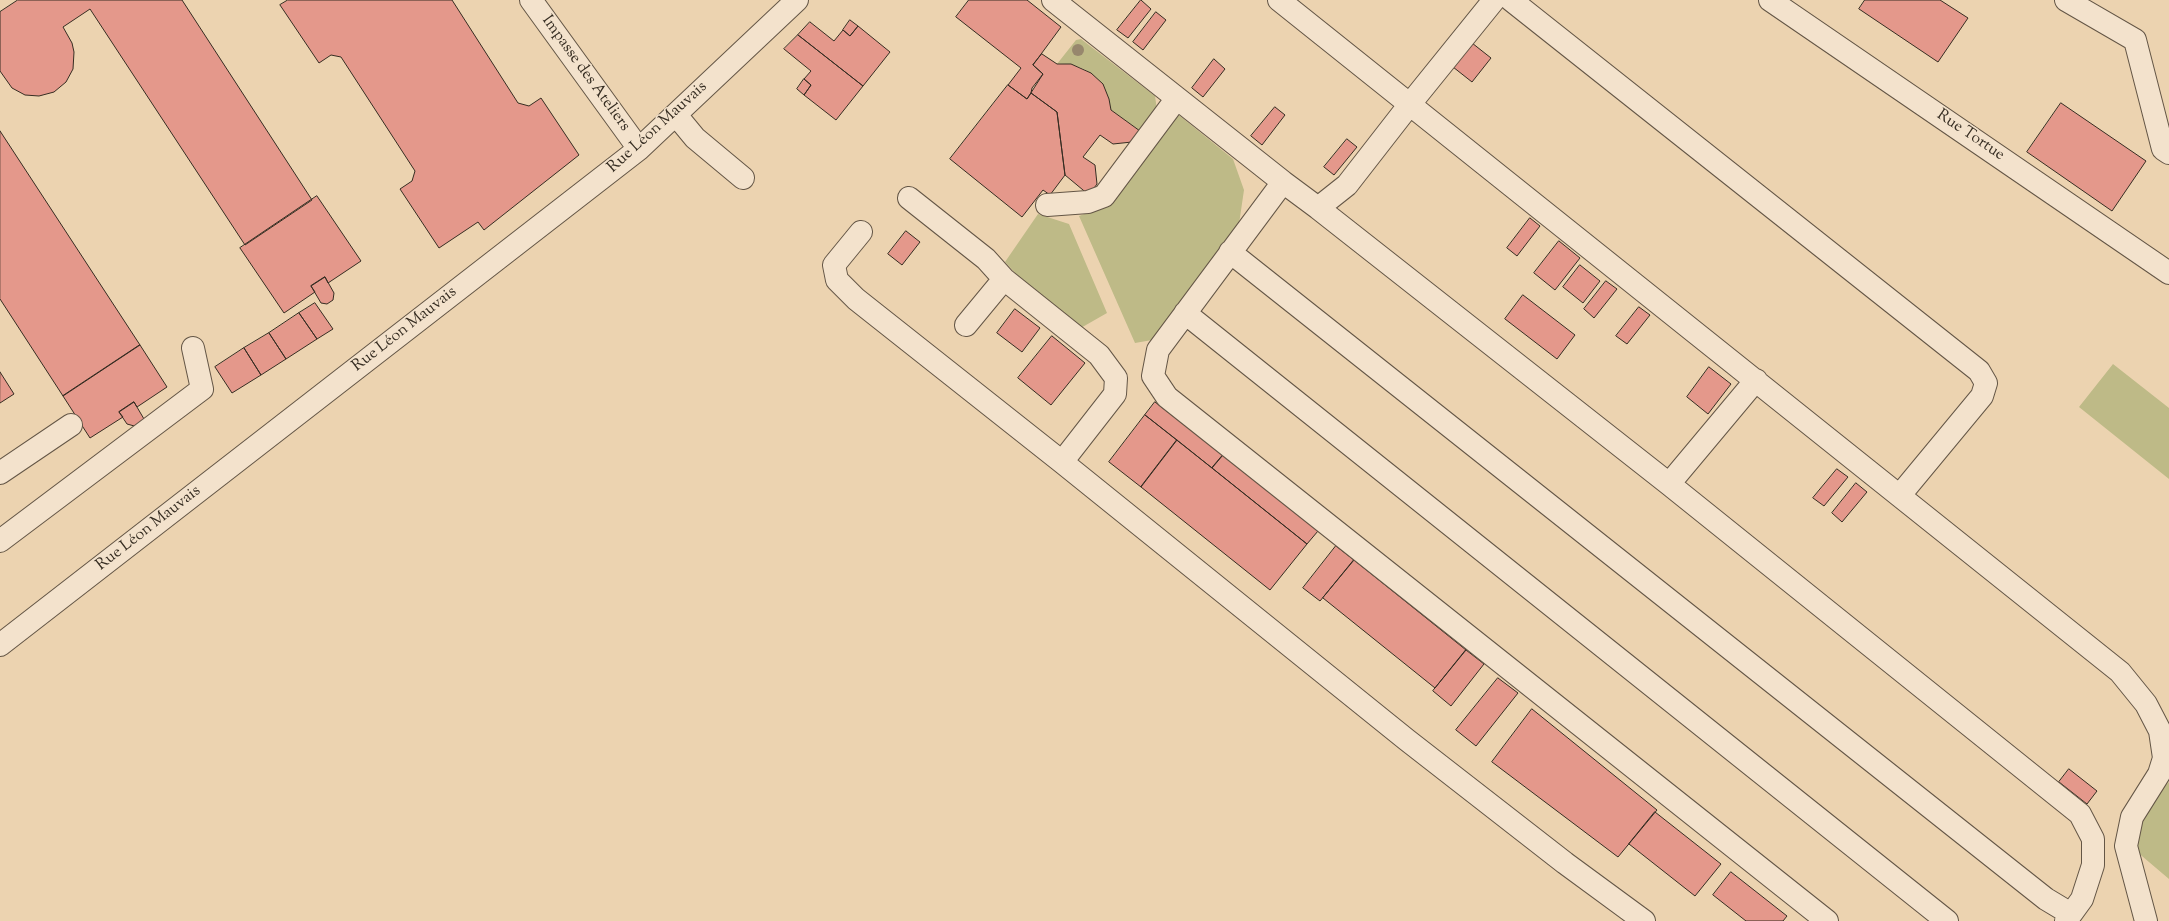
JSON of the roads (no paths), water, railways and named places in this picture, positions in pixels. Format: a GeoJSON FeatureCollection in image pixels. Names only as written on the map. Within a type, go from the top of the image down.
{"type":"FeatureCollection","features":[{"type":"Feature","properties":{"kind":"street","name":"Impasse des Ateliers"},"geometry":{"type":"LineString","coordinates":[[531,0],[638,149]]}},
{"type":"Feature","properties":{"kind":"street","name":"Rue Léon Mauvais"},"geometry":{"type":"LineString","coordinates":[[0,645],[638,149],[797,0]]}},
{"type":"Feature","properties":{"kind":"street"},"geometry":{"type":"LineString","coordinates":[[1053,0],[1283,182],[1670,484],[2080,814],[2093,839],[2093,865],[2082,899],[2069,918],[1230,252]]}},
{"type":"Feature","properties":{"kind":"street"},"geometry":{"type":"LineString","coordinates":[[1279,0],[2120,672],[2146,704],[2160,731],[2164,758],[2159,774],[2132,817],[2126,846],[2146,921]]}},
{"type":"Feature","properties":{"kind":"street"},"geometry":{"type":"LineString","coordinates":[[1318,208],[1347,185],[1494,0]]}},
{"type":"Feature","properties":{"kind":"street"},"geometry":{"type":"LineString","coordinates":[[1511,0],[1979,371],[1986,383],[1982,396],[1900,495]]}},
{"type":"Feature","properties":{"kind":"street","name":"Rue Tortue"},"geometry":{"type":"LineString","coordinates":[[1770,0],[2169,273]]}},
{"type":"Feature","properties":{"kind":"street"},"geometry":{"type":"LineString","coordinates":[[2066,0],[2135,40],[2167,147]]}},
{"type":"Feature","properties":{"kind":"street"},"geometry":{"type":"LineString","coordinates":[[1047,205],[1088,202],[1104,196],[1177,98]]}},
{"type":"Feature","properties":{"kind":"street"},"geometry":{"type":"LineString","coordinates":[[676,115],[695,138],[743,178]]}},
{"type":"Feature","properties":{"kind":"street"},"geometry":{"type":"LineString","coordinates":[[1283,182],[1158,350],[1153,376],[1167,397],[1827,921]]}},
{"type":"Feature","properties":{"kind":"street"},"geometry":{"type":"LineString","coordinates":[[909,198],[986,259],[1004,279],[1099,355],[1116,378],[1115,394],[1062,462]]}},
{"type":"Feature","properties":{"kind":"street"},"geometry":{"type":"LineString","coordinates":[[861,232],[834,266],[837,280],[856,299],[1062,462],[1413,745],[1565,863],[1644,921]]}},
{"type":"Feature","properties":{"kind":"street"},"geometry":{"type":"LineString","coordinates":[[966,325],[1004,279]]}},
{"type":"Feature","properties":{"kind":"street"},"geometry":{"type":"LineString","coordinates":[[1186,313],[1947,921]]}},
{"type":"Feature","properties":{"kind":"street"},"geometry":{"type":"LineString","coordinates":[[0,541],[202,389],[193,348]]}},
{"type":"Feature","properties":{"kind":"street"},"geometry":{"type":"LineString","coordinates":[[1670,484],[1756,380]]}},
{"type":"Feature","properties":{"kind":"street"},"geometry":{"type":"LineString","coordinates":[[0,473],[71,425]]}}]}
